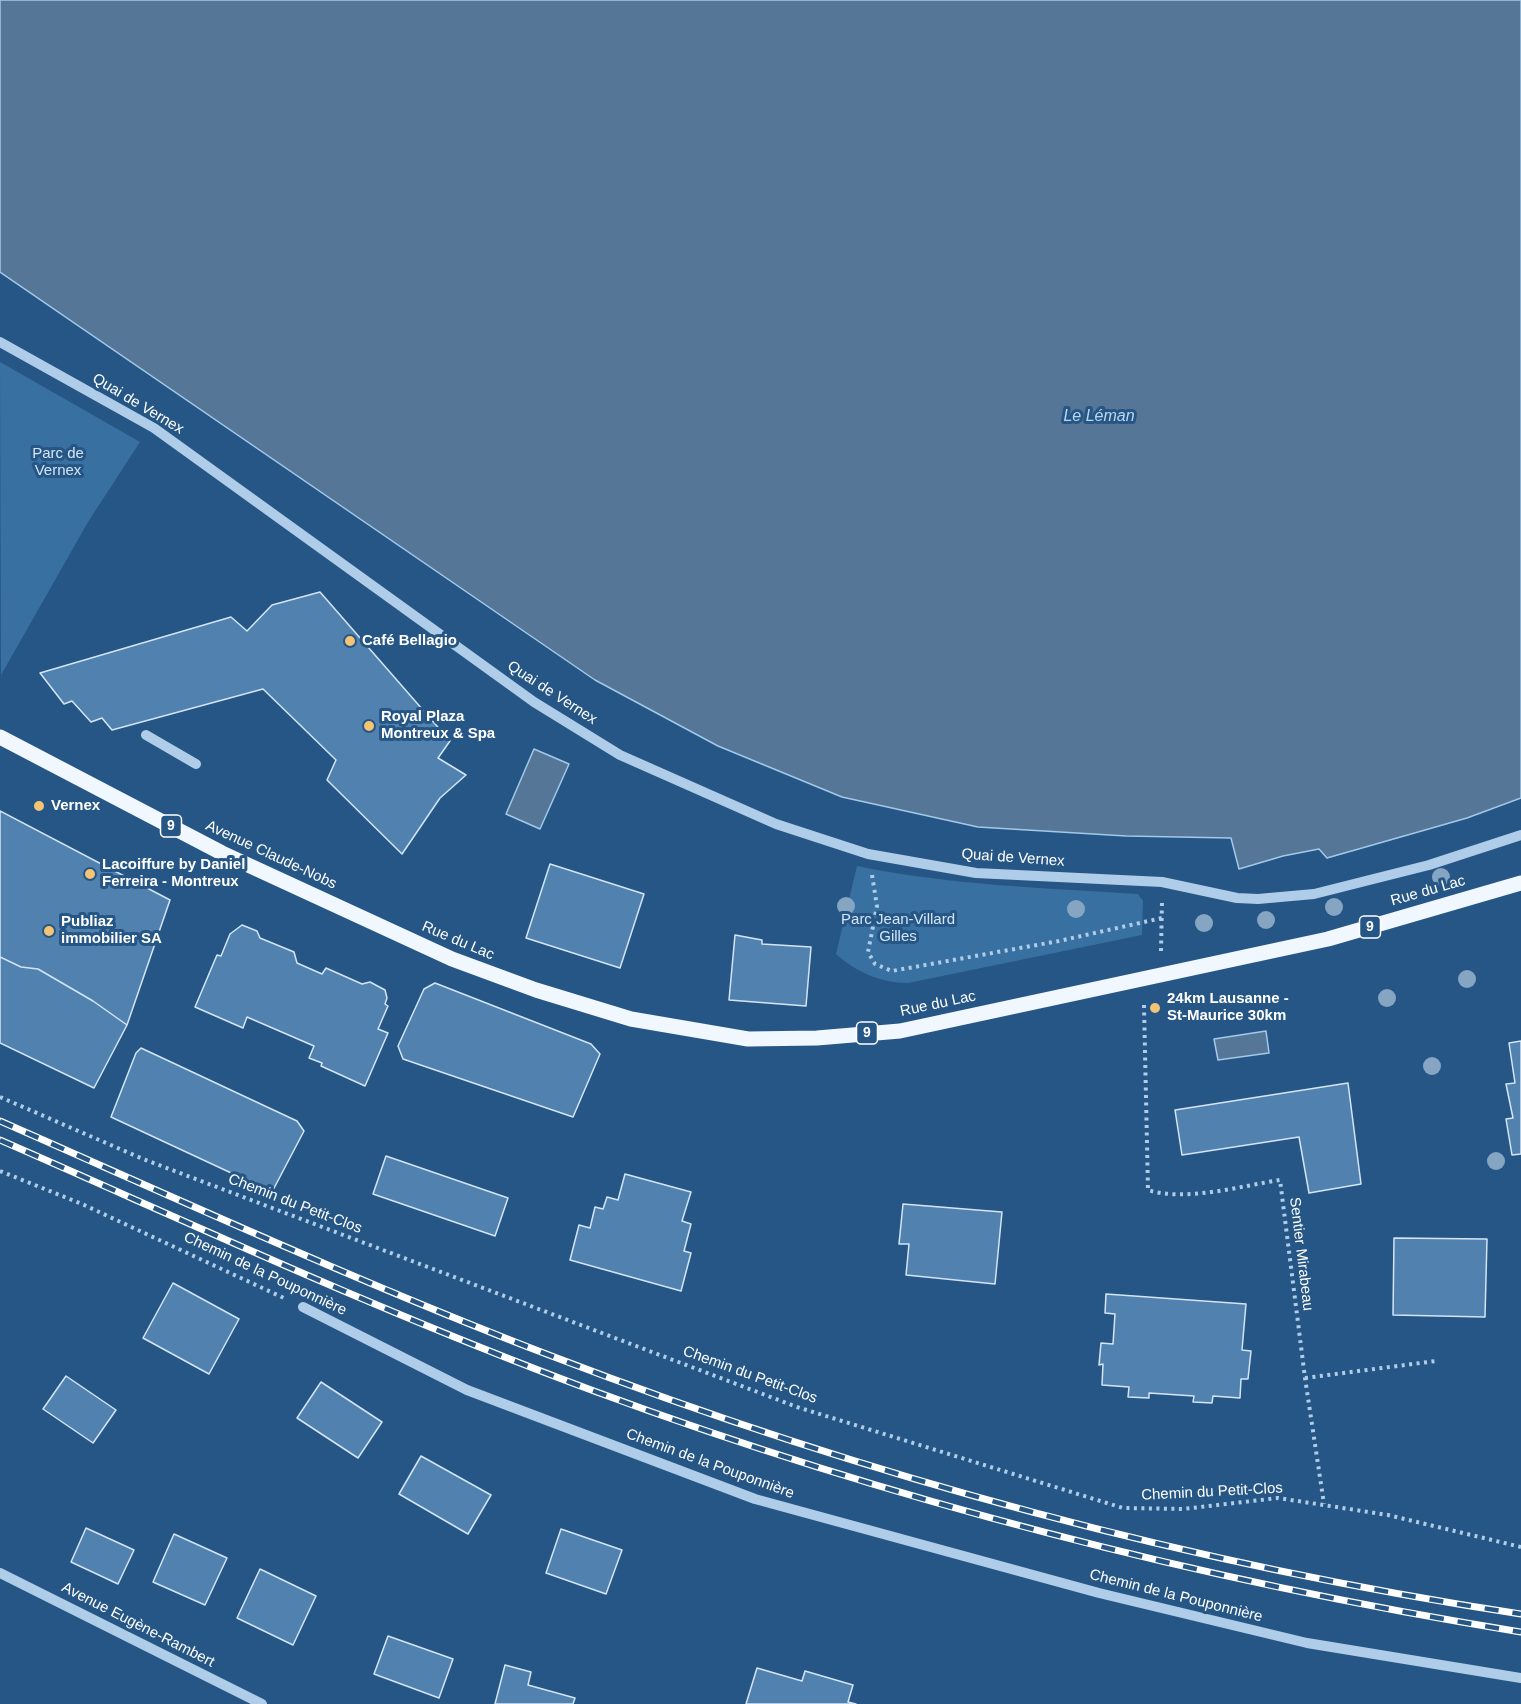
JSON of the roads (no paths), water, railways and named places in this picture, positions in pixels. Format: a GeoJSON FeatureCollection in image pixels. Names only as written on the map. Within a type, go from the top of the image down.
{"type":"FeatureCollection","features":[{"type":"Feature","properties":{"kind":"main road","name":"Avenue Claude-Nobs"},"geometry":{"type":"LineString","coordinates":[[0,737],[222,853],[367,920]]}},
{"type":"Feature","properties":{"kind":"main road","name":"Rue du Lac"},"geometry":{"type":"LineString","coordinates":[[367,920],[452,959],[536,990],[631,1019],[747,1039],[817,1038],[900,1031],[1328,939],[1521,883]]}},
{"type":"Feature","properties":{"kind":"street","name":"Quai de Vernex"},"geometry":{"type":"LineString","coordinates":[[0,342],[154,428],[534,702],[621,755],[776,824],[868,854],[976,873],[1162,882],[1238,898],[1258,899],[1314,894],[1429,865],[1521,834]]}},
{"type":"Feature","properties":{"kind":"street"},"geometry":{"type":"LineString","coordinates":[[146,735],[196,764]]}},
{"type":"Feature","properties":{"kind":"street","name":"Chemin de la Pouponnière"},"geometry":{"type":"LineString","coordinates":[[303,1307],[467,1390],[755,1499],[1099,1593],[1307,1643],[1521,1678]]}},
{"type":"Feature","properties":{"kind":"street","name":"Avenue Eugène-Rambert"},"geometry":{"type":"LineString","coordinates":[[0,1573],[262,1704]]}},
{"type":"Feature","properties":{"kind":"water","name":"Le Léman"},"geometry":{"type":"Polygon","coordinates":[[[0,0],[1521,0],[1521,798],[1467,818],[1327,858],[1319,849],[1283,856],[1239,869],[1231,838],[1126,836],[978,827],[842,797],[718,746],[595,680],[0,272],[0,0]]]}},
{"type":"Feature","properties":{"kind":"water"},"geometry":{"type":"Polygon","coordinates":[[[534,749],[569,764],[540,829],[506,814],[534,749]]]}},
{"type":"Feature","properties":{"kind":"water"},"geometry":{"type":"Polygon","coordinates":[[[1266,1031],[1269,1053],[1218,1060],[1214,1039],[1266,1031]]]}},
{"type":"Feature","properties":{"kind":"railway"},"geometry":{"type":"LineString","coordinates":[[0,1121],[273,1241],[479,1328],[667,1399],[786,1439],[1028,1511],[1150,1542],[1273,1569],[1521,1614]]}},
{"type":"Feature","properties":{"kind":"railway"},"geometry":{"type":"LineString","coordinates":[[0,1140],[444,1333],[594,1391],[821,1468],[936,1503],[1168,1563],[1402,1612],[1521,1632]]}},
{"type":"Feature","properties":{"kind":"place","name":"Café Bellagio"},"geometry":{"type":"Point","coordinates":[350,641]}},
{"type":"Feature","properties":{"kind":"place","name":"Royal Plaza Montreux & Spa"},"geometry":{"type":"Point","coordinates":[369,726]}},
{"type":"Feature","properties":{"kind":"place","name":"Vernex"},"geometry":{"type":"Point","coordinates":[39,806]}},
{"type":"Feature","properties":{"kind":"place","name":"Lacoiffure by Daniel Ferreira - Montreux"},"geometry":{"type":"Point","coordinates":[90,874]}},
{"type":"Feature","properties":{"kind":"place","name":"Publiaz immobilier SA"},"geometry":{"type":"Point","coordinates":[49,931]}},
{"type":"Feature","properties":{"kind":"place","name":"24km Lausanne - St-Maurice 30km"},"geometry":{"type":"Point","coordinates":[1155,1008]}},
{"type":"Feature","properties":{"kind":"park label","name":"Parc de Vernex"},"geometry":{"type":"Point","coordinates":[58,462]}},
{"type":"Feature","properties":{"kind":"park label","name":"Parc Jean-Villard Gilles"},"geometry":{"type":"Point","coordinates":[898,928]}}]}
